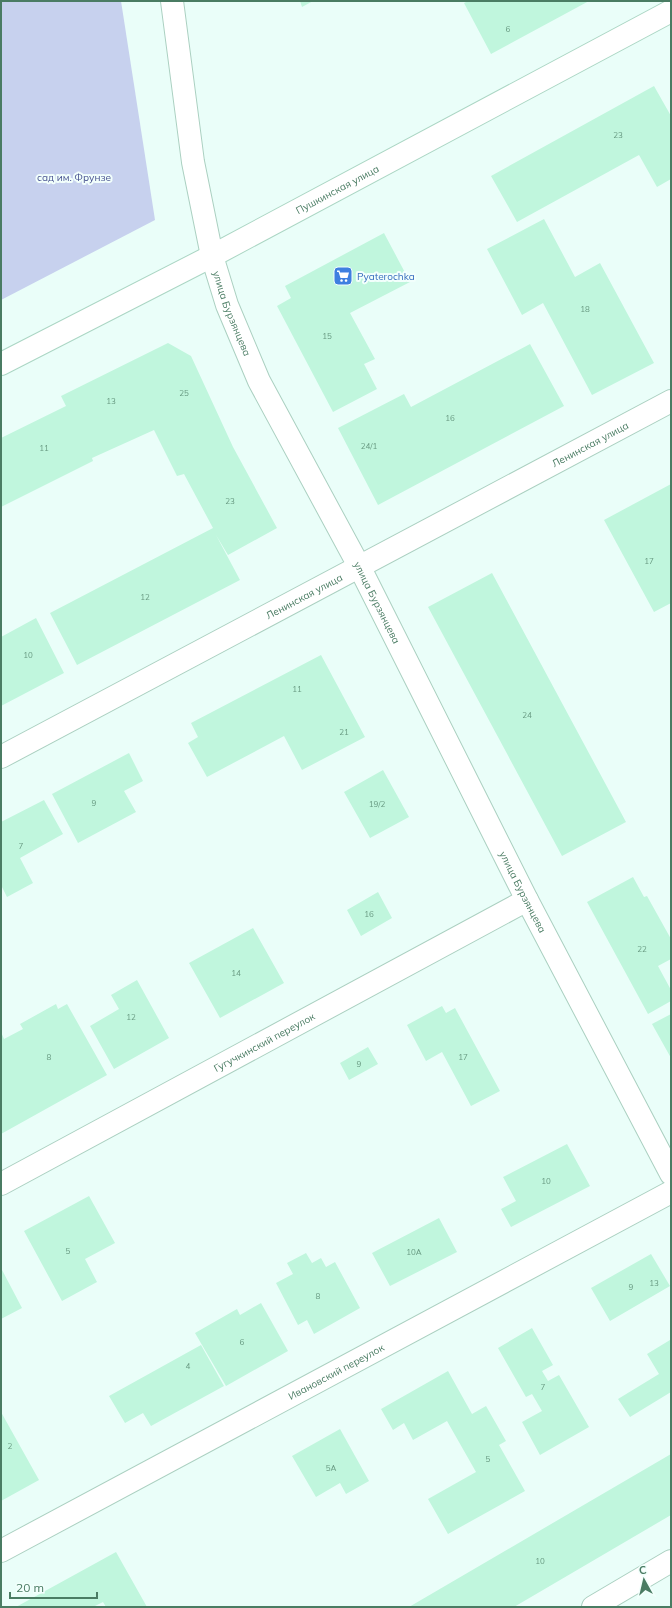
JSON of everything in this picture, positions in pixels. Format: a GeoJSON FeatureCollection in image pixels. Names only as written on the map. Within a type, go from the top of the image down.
{"type":"FeatureCollection","features":[{"type":"Feature","properties":{"kind":"street","name":"улица Бурзянцева"},"geometry":{"type":"LineString","coordinates":[[172,1],[193,162],[212,256],[227,305],[259,381],[359,566],[527,900],[671,1174]]}},
{"type":"Feature","properties":{"kind":"street","name":"Пушкинская улица"},"geometry":{"type":"LineString","coordinates":[[1,364],[212,256],[671,11]]}},
{"type":"Feature","properties":{"kind":"street","name":"Ленинская улица"},"geometry":{"type":"LineString","coordinates":[[1,756],[671,401]]}},
{"type":"Feature","properties":{"kind":"street","name":"Гугучкинский переулок"},"geometry":{"type":"LineString","coordinates":[[1,1184],[527,900]]}},
{"type":"Feature","properties":{"kind":"street","name":"Ивановский переулок"},"geometry":{"type":"LineString","coordinates":[[1,1551],[671,1192]]}},
{"type":"Feature","properties":{"kind":"street"},"geometry":{"type":"LineString","coordinates":[[593,1607],[671,1561]]}},
{"type":"Feature","properties":{"kind":"green space","name":"сад им. Фрунзе"},"geometry":{"type":"Polygon","coordinates":[[[1,1],[121,1],[155,220],[1,300],[1,1]]]}},
{"type":"Feature","properties":{"kind":"building"},"geometry":{"type":"Polygon","coordinates":[[[300,1],[313,1],[302,7],[300,1]]]}},
{"type":"Feature","properties":{"kind":"building"},"geometry":{"type":"Polygon","coordinates":[[[468,1],[589,1],[491,54],[464,3],[468,1]]]}},
{"type":"Feature","properties":{"kind":"building"},"geometry":{"type":"Polygon","coordinates":[[[654,86],[671,116],[671,179],[657,187],[639,155],[517,222],[491,176],[654,86]]]}},
{"type":"Feature","properties":{"kind":"building"},"geometry":{"type":"Polygon","coordinates":[[[544,219],[575,277],[600,263],[654,363],[592,395],[543,303],[522,315],[487,249],[544,219]]]}},
{"type":"Feature","properties":{"kind":"building"},"geometry":{"type":"Polygon","coordinates":[[[384,233],[410,282],[350,313],[375,359],[364,364],[377,389],[333,412],[277,306],[291,298],[285,286],[384,233]]]}},
{"type":"Feature","properties":{"kind":"building"},"geometry":{"type":"Polygon","coordinates":[[[168,343],[191,356],[233,447],[277,528],[228,555],[216,535],[240,580],[77,665],[50,613],[213,528],[184,474],[177,476],[154,430],[92,458],[93,461],[1,507],[1,438],[66,406],[61,396],[168,343]]]}},
{"type":"Feature","properties":{"kind":"building"},"geometry":{"type":"Polygon","coordinates":[[[530,344],[564,406],[378,505],[338,428],[404,394],[411,407],[530,344]]]}},
{"type":"Feature","properties":{"kind":"building"},"geometry":{"type":"Polygon","coordinates":[[[671,484],[671,603],[654,612],[604,520],[671,484]]]}},
{"type":"Feature","properties":{"kind":"building"},"geometry":{"type":"Polygon","coordinates":[[[492,573],[626,822],[562,856],[428,607],[492,573]]]}},
{"type":"Feature","properties":{"kind":"building"},"geometry":{"type":"Polygon","coordinates":[[[36,618],[64,673],[1,706],[1,637],[36,618]]]}},
{"type":"Feature","properties":{"kind":"building"},"geometry":{"type":"Polygon","coordinates":[[[321,655],[365,737],[302,770],[284,736],[207,777],[188,743],[198,737],[191,723],[321,655]]]}},
{"type":"Feature","properties":{"kind":"building"},"geometry":{"type":"Polygon","coordinates":[[[129,753],[143,781],[124,791],[136,812],[78,843],[52,794],[129,753]]]}},
{"type":"Feature","properties":{"kind":"building"},"geometry":{"type":"Polygon","coordinates":[[[383,770],[409,817],[370,838],[344,792],[383,770]]]}},
{"type":"Feature","properties":{"kind":"building"},"geometry":{"type":"Polygon","coordinates":[[[44,800],[63,834],[20,858],[33,883],[7,897],[1,885],[1,822],[44,800]]]}},
{"type":"Feature","properties":{"kind":"building"},"geometry":{"type":"Polygon","coordinates":[[[633,877],[644,897],[647,896],[671,939],[671,959],[658,966],[671,990],[671,1001],[648,1014],[587,902],[633,877]]]}},
{"type":"Feature","properties":{"kind":"building"},"geometry":{"type":"Polygon","coordinates":[[[378,892],[392,918],[361,936],[347,910],[378,892]]]}},
{"type":"Feature","properties":{"kind":"building"},"geometry":{"type":"Polygon","coordinates":[[[253,928],[284,983],[220,1018],[189,963],[253,928]]]}},
{"type":"Feature","properties":{"kind":"building"},"geometry":{"type":"Polygon","coordinates":[[[137,980],[169,1038],[114,1069],[90,1026],[119,1009],[111,995],[137,980]]]}},
{"type":"Feature","properties":{"kind":"building"},"geometry":{"type":"Polygon","coordinates":[[[56,1004],[58,1009],[67,1004],[107,1075],[1,1134],[1,1032],[4,1039],[23,1029],[20,1024],[56,1004]]]}},
{"type":"Feature","properties":{"kind":"building"},"geometry":{"type":"Polygon","coordinates":[[[442,1006],[446,1013],[455,1008],[500,1091],[471,1106],[442,1052],[426,1061],[407,1025],[442,1006]]]}},
{"type":"Feature","properties":{"kind":"building"},"geometry":{"type":"Polygon","coordinates":[[[671,1014],[671,1058],[652,1024],[671,1014]]]}},
{"type":"Feature","properties":{"kind":"building"},"geometry":{"type":"Polygon","coordinates":[[[368,1047],[378,1064],[349,1080],[340,1063],[368,1047]]]}},
{"type":"Feature","properties":{"kind":"building"},"geometry":{"type":"Polygon","coordinates":[[[567,1144],[590,1186],[511,1227],[501,1209],[516,1201],[503,1177],[567,1144]]]}},
{"type":"Feature","properties":{"kind":"building"},"geometry":{"type":"Polygon","coordinates":[[[89,1196],[115,1243],[85,1259],[97,1282],[62,1301],[24,1231],[89,1196]]]}},
{"type":"Feature","properties":{"kind":"building"},"geometry":{"type":"Polygon","coordinates":[[[439,1218],[457,1252],[390,1286],[372,1253],[439,1218]]]}},
{"type":"Feature","properties":{"kind":"building"},"geometry":{"type":"Polygon","coordinates":[[[306,1253],[312,1263],[321,1258],[326,1267],[335,1262],[360,1308],[314,1334],[307,1320],[298,1325],[276,1283],[293,1274],[287,1263],[306,1253]]]}},
{"type":"Feature","properties":{"kind":"building"},"geometry":{"type":"Polygon","coordinates":[[[651,1254],[670,1286],[610,1321],[591,1288],[651,1254]]]}},
{"type":"Feature","properties":{"kind":"building"},"geometry":{"type":"Polygon","coordinates":[[[1,1268],[22,1308],[1,1319],[1,1268]]]}},
{"type":"Feature","properties":{"kind":"building"},"geometry":{"type":"Polygon","coordinates":[[[261,1303],[288,1351],[226,1386],[195,1333],[237,1309],[240,1315],[261,1303]]]}},
{"type":"Feature","properties":{"kind":"building"},"geometry":{"type":"Polygon","coordinates":[[[532,1328],[553,1365],[542,1371],[548,1381],[559,1375],[589,1427],[540,1455],[522,1422],[542,1411],[532,1394],[526,1397],[498,1348],[532,1328]]]}},
{"type":"Feature","properties":{"kind":"building"},"geometry":{"type":"Polygon","coordinates":[[[670,1340],[671,1392],[630,1417],[618,1399],[659,1374],[647,1354],[670,1340]]]}},
{"type":"Feature","properties":{"kind":"building"},"geometry":{"type":"Polygon","coordinates":[[[201,1345],[224,1386],[151,1426],[143,1413],[125,1423],[109,1396],[201,1345]]]}},
{"type":"Feature","properties":{"kind":"building"},"geometry":{"type":"Polygon","coordinates":[[[448,1371],[472,1414],[486,1406],[506,1441],[499,1445],[525,1491],[448,1534],[428,1499],[476,1472],[447,1421],[413,1440],[404,1423],[393,1430],[381,1409],[448,1371]]]}},
{"type":"Feature","properties":{"kind":"building"},"geometry":{"type":"Polygon","coordinates":[[[1,1412],[39,1480],[1,1501],[1,1412]]]}},
{"type":"Feature","properties":{"kind":"building"},"geometry":{"type":"Polygon","coordinates":[[[340,1429],[369,1481],[346,1494],[340,1483],[316,1497],[292,1456],[340,1429]]]}},
{"type":"Feature","properties":{"kind":"building"},"geometry":{"type":"Polygon","coordinates":[[[671,1454],[671,1515],[514,1607],[409,1607],[671,1454]]]}},
{"type":"Feature","properties":{"kind":"building"},"geometry":{"type":"Polygon","coordinates":[[[116,1552],[147,1607],[106,1607],[103,1602],[93,1607],[16,1607],[116,1552]]]}},
{"type":"Feature","properties":{"kind":"place","name":"Pyaterochka"},"geometry":{"type":"Point","coordinates":[343,276]}}]}
